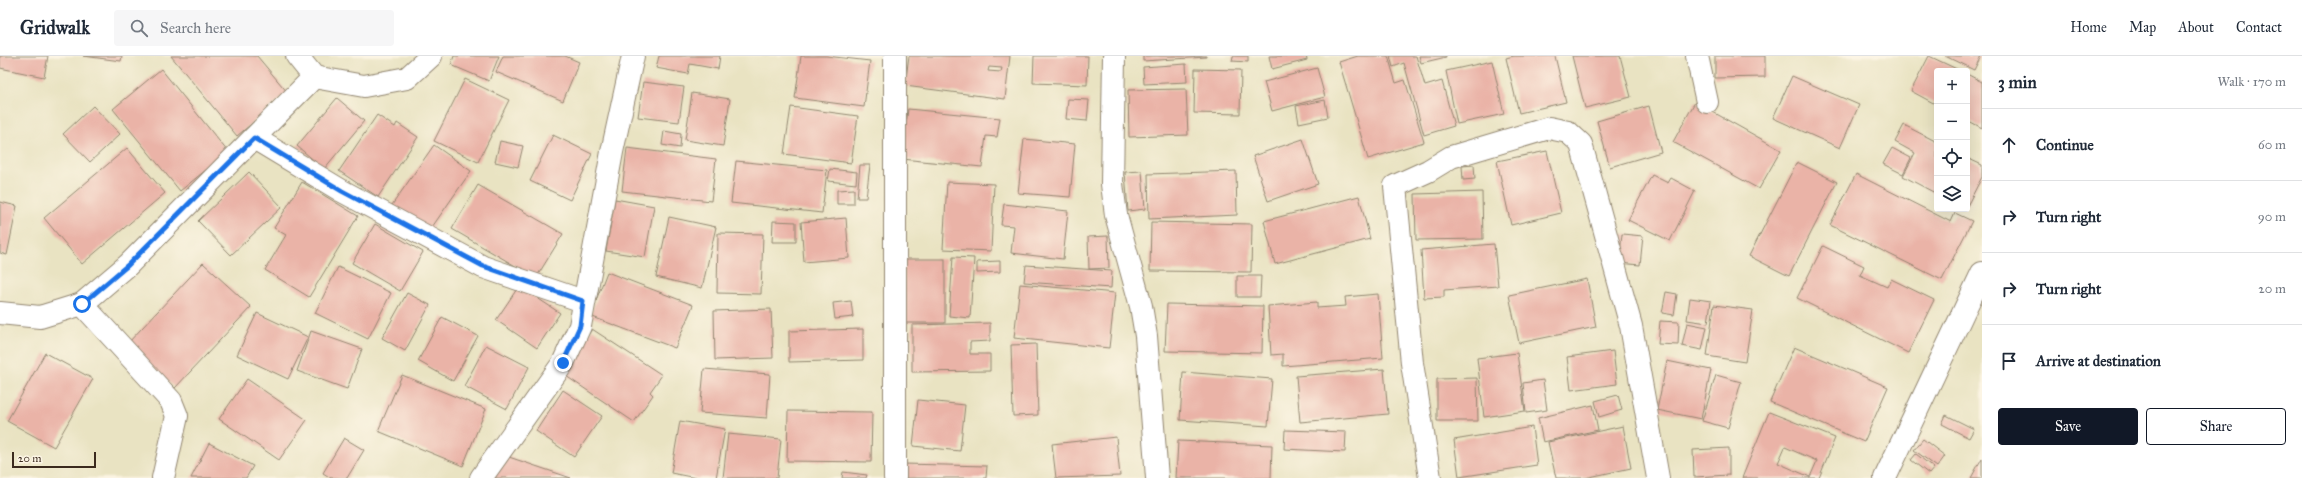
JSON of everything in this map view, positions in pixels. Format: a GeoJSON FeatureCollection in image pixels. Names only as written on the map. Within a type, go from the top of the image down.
{"type":"FeatureCollection","features":[{"type":"Feature","properties":{"kind":"street"},"geometry":{"type":"LineString","coordinates":[[297,56],[314,77],[364,86],[407,78],[430,56]]}},
{"type":"Feature","properties":{"kind":"street"},"geometry":{"type":"LineString","coordinates":[[481,478],[563,363],[580,326],[583,301],[633,56]]}},
{"type":"Feature","properties":{"kind":"street"},"geometry":{"type":"LineString","coordinates":[[895,56],[895,478]]}},
{"type":"Feature","properties":{"kind":"street"},"geometry":{"type":"LineString","coordinates":[[1114,56],[1112,184],[1116,215],[1141,306],[1146,336],[1157,478]]}},
{"type":"Feature","properties":{"kind":"street"},"geometry":{"type":"LineString","coordinates":[[1697,56],[1707,102]]}},
{"type":"Feature","properties":{"kind":"street"},"geometry":{"type":"LineString","coordinates":[[0,313],[40,317],[82,304],[128,265],[314,77]]}},
{"type":"Feature","properties":{"kind":"street"},"geometry":{"type":"LineString","coordinates":[[1430,478],[1412,363],[1395,186],[1428,171],[1451,158],[1549,128],[1568,132],[1581,144],[1631,326],[1658,478]]}},
{"type":"Feature","properties":{"kind":"street"},"geometry":{"type":"LineString","coordinates":[[254,138],[342,191],[483,266],[583,301]]}},
{"type":"Feature","properties":{"kind":"street"},"geometry":{"type":"LineString","coordinates":[[1885,478],[1982,274]]}},
{"type":"Feature","properties":{"kind":"street"},"geometry":{"type":"LineString","coordinates":[[82,304],[171,401],[177,416],[163,478]]}},
{"type":"Feature","properties":{"kind":"building"},"geometry":{"type":"Polygon","coordinates":[[[0,56],[48,56],[44,77],[0,68],[0,56]]]}},
{"type":"Feature","properties":{"kind":"building"},"geometry":{"type":"Polygon","coordinates":[[[83,56],[122,56],[121,61],[83,56]]]}},
{"type":"Feature","properties":{"kind":"building"},"geometry":{"type":"Polygon","coordinates":[[[171,56],[257,56],[288,93],[237,136],[171,56]]]}},
{"type":"Feature","properties":{"kind":"building"},"geometry":{"type":"Polygon","coordinates":[[[454,56],[499,56],[489,81],[451,65],[454,56]]]}},
{"type":"Feature","properties":{"kind":"building"},"geometry":{"type":"Polygon","coordinates":[[[503,56],[565,56],[579,62],[563,101],[496,72],[503,56]]]}},
{"type":"Feature","properties":{"kind":"building"},"geometry":{"type":"Polygon","coordinates":[[[659,56],[720,56],[718,69],[690,64],[688,74],[656,68],[659,56]]]}},
{"type":"Feature","properties":{"kind":"building"},"geometry":{"type":"Polygon","coordinates":[[[801,56],[826,56],[870,61],[864,107],[795,98],[801,56]]]}},
{"type":"Feature","properties":{"kind":"building"},"geometry":{"type":"Polygon","coordinates":[[[909,56],[1010,56],[1005,99],[905,86],[909,56]],[[989,67],[988,71],[1001,72],[1002,68],[989,67]]]}},
{"type":"Feature","properties":{"kind":"building"},"geometry":{"type":"Polygon","coordinates":[[[1034,56],[1088,56],[1087,85],[1033,83],[1034,56]]]}},
{"type":"Feature","properties":{"kind":"building"},"geometry":{"type":"Polygon","coordinates":[[[1143,56],[1206,56],[1206,57],[1143,61],[1143,56]]]}},
{"type":"Feature","properties":{"kind":"building"},"geometry":{"type":"Polygon","coordinates":[[[1233,56],[1248,56],[1248,62],[1232,61],[1233,56]]]}},
{"type":"Feature","properties":{"kind":"building"},"geometry":{"type":"Polygon","coordinates":[[[1269,56],[1306,56],[1307,60],[1272,69],[1269,56]]]}},
{"type":"Feature","properties":{"kind":"building"},"geometry":{"type":"Polygon","coordinates":[[[1358,56],[1388,56],[1396,83],[1405,80],[1424,142],[1368,159],[1339,62],[1358,56]]]}},
{"type":"Feature","properties":{"kind":"building"},"geometry":{"type":"Polygon","coordinates":[[[1390,56],[1416,56],[1425,86],[1442,81],[1454,126],[1424,135],[1404,63],[1393,67],[1390,56]]]}},
{"type":"Feature","properties":{"kind":"building"},"geometry":{"type":"Polygon","coordinates":[[[1419,56],[1446,56],[1446,57],[1421,63],[1419,56]]]}},
{"type":"Feature","properties":{"kind":"building"},"geometry":{"type":"Polygon","coordinates":[[[1514,56],[1555,56],[1566,102],[1519,113],[1506,58],[1514,56]]]}},
{"type":"Feature","properties":{"kind":"building"},"geometry":{"type":"Polygon","coordinates":[[[1572,56],[1620,56],[1631,97],[1585,108],[1572,56]]]}},
{"type":"Feature","properties":{"kind":"building"},"geometry":{"type":"Polygon","coordinates":[[[1715,56],[1765,56],[1765,77],[1715,78],[1715,56]]]}},
{"type":"Feature","properties":{"kind":"building"},"geometry":{"type":"Polygon","coordinates":[[[1929,56],[1955,68],[1934,68],[1934,103],[1911,91],[1929,56]]]}},
{"type":"Feature","properties":{"kind":"building"},"geometry":{"type":"Polygon","coordinates":[[[1945,56],[1981,56],[1974,70],[1945,56]]]}},
{"type":"Feature","properties":{"kind":"building"},"geometry":{"type":"Polygon","coordinates":[[[1492,61],[1504,114],[1457,124],[1446,71],[1492,61]]]}},
{"type":"Feature","properties":{"kind":"building"},"geometry":{"type":"Polygon","coordinates":[[[1186,64],[1187,82],[1144,84],[1143,67],[1186,64]]]}},
{"type":"Feature","properties":{"kind":"building"},"geometry":{"type":"Polygon","coordinates":[[[1317,68],[1325,97],[1272,111],[1264,82],[1317,68]]]}},
{"type":"Feature","properties":{"kind":"building"},"geometry":{"type":"Polygon","coordinates":[[[161,69],[228,152],[180,191],[113,109],[161,69]]]}},
{"type":"Feature","properties":{"kind":"building"},"geometry":{"type":"Polygon","coordinates":[[[1195,69],[1241,70],[1240,114],[1194,113],[1195,69]]]}},
{"type":"Feature","properties":{"kind":"building"},"geometry":{"type":"Polygon","coordinates":[[[1792,76],[1859,105],[1840,148],[1773,118],[1792,76]]]}},
{"type":"Feature","properties":{"kind":"building"},"geometry":{"type":"Polygon","coordinates":[[[1970,76],[1982,82],[1982,128],[1970,122],[1970,76]]]}},
{"type":"Feature","properties":{"kind":"building"},"geometry":{"type":"Polygon","coordinates":[[[465,79],[509,100],[478,162],[434,141],[465,79]]]}},
{"type":"Feature","properties":{"kind":"building"},"geometry":{"type":"Polygon","coordinates":[[[643,82],[684,87],[679,122],[638,117],[643,82]]]}},
{"type":"Feature","properties":{"kind":"building"},"geometry":{"type":"Polygon","coordinates":[[[1186,89],[1188,135],[1129,137],[1128,90],[1186,89]]]}},
{"type":"Feature","properties":{"kind":"building"},"geometry":{"type":"Polygon","coordinates":[[[692,93],[730,99],[723,146],[685,140],[692,93]]]}},
{"type":"Feature","properties":{"kind":"building"},"geometry":{"type":"Polygon","coordinates":[[[337,98],[364,121],[324,169],[297,146],[337,98]]]}},
{"type":"Feature","properties":{"kind":"building"},"geometry":{"type":"Polygon","coordinates":[[[1068,99],[1089,100],[1087,121],[1066,119],[1068,99]]]}},
{"type":"Feature","properties":{"kind":"building"},"geometry":{"type":"Polygon","coordinates":[[[1325,100],[1328,117],[1299,123],[1296,106],[1325,100]]]}},
{"type":"Feature","properties":{"kind":"building"},"geometry":{"type":"Polygon","coordinates":[[[1695,102],[1781,150],[1759,189],[1673,142],[1695,102]]]}},
{"type":"Feature","properties":{"kind":"building"},"geometry":{"type":"Polygon","coordinates":[[[93,106],[120,134],[90,162],[63,134],[93,106]]]}},
{"type":"Feature","properties":{"kind":"building"},"geometry":{"type":"Polygon","coordinates":[[[1649,106],[1661,152],[1610,167],[1597,121],[1649,106]]]}},
{"type":"Feature","properties":{"kind":"building"},"geometry":{"type":"Polygon","coordinates":[[[791,107],[858,116],[851,163],[784,154],[791,107]]]}},
{"type":"Feature","properties":{"kind":"building"},"geometry":{"type":"Polygon","coordinates":[[[908,109],[1000,118],[997,137],[986,136],[982,167],[902,159],[908,109]]]}},
{"type":"Feature","properties":{"kind":"building"},"geometry":{"type":"Polygon","coordinates":[[[377,115],[395,127],[397,123],[418,137],[378,197],[339,171],[377,115]]]}},
{"type":"Feature","properties":{"kind":"building"},"geometry":{"type":"Polygon","coordinates":[[[1904,125],[1934,140],[1934,192],[1903,176],[1915,153],[1895,142],[1904,125]]]}},
{"type":"Feature","properties":{"kind":"building"},"geometry":{"type":"Polygon","coordinates":[[[664,131],[681,134],[680,148],[662,145],[664,131]]]}},
{"type":"Feature","properties":{"kind":"building"},"geometry":{"type":"Polygon","coordinates":[[[553,135],[592,154],[570,200],[530,181],[553,135]]]}},
{"type":"Feature","properties":{"kind":"building"},"geometry":{"type":"Polygon","coordinates":[[[1024,139],[1075,144],[1070,197],[1018,193],[1024,139]]]}},
{"type":"Feature","properties":{"kind":"building"},"geometry":{"type":"Polygon","coordinates":[[[1303,139],[1318,184],[1268,201],[1253,156],[1303,139]]]}},
{"type":"Feature","properties":{"kind":"building"},"geometry":{"type":"Polygon","coordinates":[[[500,141],[523,146],[518,167],[495,162],[500,141]]]}},
{"type":"Feature","properties":{"kind":"building"},"geometry":{"type":"Polygon","coordinates":[[[434,145],[471,171],[430,230],[392,205],[434,145]]]}},
{"type":"Feature","properties":{"kind":"building"},"geometry":{"type":"Polygon","coordinates":[[[127,148],[165,193],[82,264],[44,218],[127,148]]]}},
{"type":"Feature","properties":{"kind":"building"},"geometry":{"type":"Polygon","coordinates":[[[627,148],[716,159],[711,201],[622,191],[627,148]]]}},
{"type":"Feature","properties":{"kind":"building"},"geometry":{"type":"Polygon","coordinates":[[[1892,148],[1911,158],[1903,174],[1883,164],[1892,148]]]}},
{"type":"Feature","properties":{"kind":"building"},"geometry":{"type":"Polygon","coordinates":[[[1547,151],[1561,213],[1511,225],[1497,161],[1547,151]]]}},
{"type":"Feature","properties":{"kind":"building"},"geometry":{"type":"Polygon","coordinates":[[[1970,159],[1982,165],[1982,177],[1970,200],[1970,159]]]}},
{"type":"Feature","properties":{"kind":"building"},"geometry":{"type":"Polygon","coordinates":[[[736,161],[827,170],[822,213],[731,203],[736,161]]]}},
{"type":"Feature","properties":{"kind":"building"},"geometry":{"type":"Polygon","coordinates":[[[1797,162],[1837,182],[1789,276],[1749,256],[1797,162]]]}},
{"type":"Feature","properties":{"kind":"building"},"geometry":{"type":"Polygon","coordinates":[[[860,165],[870,165],[866,198],[857,198],[860,165]]]}},
{"type":"Feature","properties":{"kind":"building"},"geometry":{"type":"Polygon","coordinates":[[[1474,165],[1475,179],[1463,180],[1462,166],[1474,165]]]}},
{"type":"Feature","properties":{"kind":"building"},"geometry":{"type":"Polygon","coordinates":[[[830,169],[857,172],[856,184],[828,181],[830,169]]]}},
{"type":"Feature","properties":{"kind":"building"},"geometry":{"type":"Polygon","coordinates":[[[1142,171],[1145,209],[1128,211],[1125,172],[1142,171]]]}},
{"type":"Feature","properties":{"kind":"building"},"geometry":{"type":"Polygon","coordinates":[[[1236,171],[1237,215],[1149,219],[1148,174],[1236,171]]]}},
{"type":"Feature","properties":{"kind":"building"},"geometry":{"type":"Polygon","coordinates":[[[249,172],[282,207],[231,255],[198,221],[249,172]]]}},
{"type":"Feature","properties":{"kind":"building"},"geometry":{"type":"Polygon","coordinates":[[[1856,174],[1951,222],[1955,213],[1972,221],[1942,280],[1830,225],[1856,174]]]}},
{"type":"Feature","properties":{"kind":"building"},"geometry":{"type":"Polygon","coordinates":[[[1652,175],[1668,183],[1671,178],[1695,191],[1670,241],[1628,220],[1652,175]]]}},
{"type":"Feature","properties":{"kind":"building"},"geometry":{"type":"Polygon","coordinates":[[[302,182],[358,216],[309,297],[265,270],[286,235],[274,228],[302,182]]]}},
{"type":"Feature","properties":{"kind":"building"},"geometry":{"type":"Polygon","coordinates":[[[947,182],[994,184],[991,251],[943,249],[947,182]]]}},
{"type":"Feature","properties":{"kind":"building"},"geometry":{"type":"Polygon","coordinates":[[[478,185],[563,234],[536,278],[452,229],[478,185]]]}},
{"type":"Feature","properties":{"kind":"building"},"geometry":{"type":"Polygon","coordinates":[[[854,189],[854,204],[837,204],[837,190],[854,189]]]}},
{"type":"Feature","properties":{"kind":"building"},"geometry":{"type":"Polygon","coordinates":[[[1482,192],[1483,239],[1416,240],[1415,194],[1482,192]]]}},
{"type":"Feature","properties":{"kind":"building"},"geometry":{"type":"Polygon","coordinates":[[[1359,196],[1370,239],[1275,264],[1264,221],[1359,196]]]}},
{"type":"Feature","properties":{"kind":"building"},"geometry":{"type":"Polygon","coordinates":[[[615,199],[654,206],[645,257],[606,251],[615,199]]]}},
{"type":"Feature","properties":{"kind":"building"},"geometry":{"type":"Polygon","coordinates":[[[0,202],[17,206],[7,255],[0,253],[0,202]]]}},
{"type":"Feature","properties":{"kind":"building"},"geometry":{"type":"Polygon","coordinates":[[[1004,204],[1068,211],[1063,259],[1011,253],[1014,226],[1001,225],[1004,204]]]}},
{"type":"Feature","properties":{"kind":"building"},"geometry":{"type":"Polygon","coordinates":[[[669,217],[716,227],[702,288],[656,277],[669,217]]]}},
{"type":"Feature","properties":{"kind":"building"},"geometry":{"type":"Polygon","coordinates":[[[846,218],[849,258],[804,262],[801,222],[846,218]]]}},
{"type":"Feature","properties":{"kind":"building"},"geometry":{"type":"Polygon","coordinates":[[[773,221],[796,222],[796,242],[772,242],[773,221]]]}},
{"type":"Feature","properties":{"kind":"building"},"geometry":{"type":"Polygon","coordinates":[[[1151,222],[1252,224],[1251,272],[1150,271],[1151,222]]]}},
{"type":"Feature","properties":{"kind":"building"},"geometry":{"type":"Polygon","coordinates":[[[375,224],[423,252],[400,291],[352,263],[375,224]]]}},
{"type":"Feature","properties":{"kind":"building"},"geometry":{"type":"Polygon","coordinates":[[[718,233],[763,234],[761,294],[717,293],[718,233]]]}},
{"type":"Feature","properties":{"kind":"building"},"geometry":{"type":"Polygon","coordinates":[[[1622,234],[1643,236],[1640,265],[1619,263],[1622,234]]]}},
{"type":"Feature","properties":{"kind":"building"},"geometry":{"type":"Polygon","coordinates":[[[1108,236],[1109,268],[1089,269],[1088,237],[1108,236]]]}},
{"type":"Feature","properties":{"kind":"building"},"geometry":{"type":"Polygon","coordinates":[[[1494,244],[1498,286],[1444,290],[1444,297],[1424,298],[1421,250],[1494,244]]]}},
{"type":"Feature","properties":{"kind":"building"},"geometry":{"type":"Polygon","coordinates":[[[1823,246],[1864,266],[1860,275],[1887,287],[1891,279],[1934,300],[1908,353],[1797,298],[1823,246]]]}},
{"type":"Feature","properties":{"kind":"building"},"geometry":{"type":"Polygon","coordinates":[[[953,257],[974,258],[970,318],[949,316],[953,257]]]}},
{"type":"Feature","properties":{"kind":"building"},"geometry":{"type":"Polygon","coordinates":[[[904,259],[945,259],[945,323],[904,323],[904,259]]]}},
{"type":"Feature","properties":{"kind":"building"},"geometry":{"type":"Polygon","coordinates":[[[1000,261],[1000,272],[977,273],[977,262],[1000,261]]]}},
{"type":"Feature","properties":{"kind":"building"},"geometry":{"type":"Polygon","coordinates":[[[203,263],[251,307],[175,388],[127,344],[203,263]]]}},
{"type":"Feature","properties":{"kind":"building"},"geometry":{"type":"Polygon","coordinates":[[[1026,265],[1112,271],[1111,288],[1024,282],[1026,265]]]}},
{"type":"Feature","properties":{"kind":"building"},"geometry":{"type":"Polygon","coordinates":[[[338,267],[391,293],[368,339],[315,313],[338,267]]]}},
{"type":"Feature","properties":{"kind":"building"},"geometry":{"type":"Polygon","coordinates":[[[607,272],[693,305],[675,348],[590,316],[607,272]]]}},
{"type":"Feature","properties":{"kind":"building"},"geometry":{"type":"Polygon","coordinates":[[[1237,276],[1261,276],[1260,297],[1237,297],[1237,276]]]}},
{"type":"Feature","properties":{"kind":"building"},"geometry":{"type":"Polygon","coordinates":[[[1587,279],[1596,327],[1519,343],[1509,295],[1587,279]]]}},
{"type":"Feature","properties":{"kind":"building"},"geometry":{"type":"Polygon","coordinates":[[[1020,284],[1115,293],[1109,348],[1014,338],[1020,284]]]}},
{"type":"Feature","properties":{"kind":"building"},"geometry":{"type":"Polygon","coordinates":[[[519,286],[560,313],[537,348],[496,320],[519,286]]]}},
{"type":"Feature","properties":{"kind":"building"},"geometry":{"type":"Polygon","coordinates":[[[1666,292],[1677,294],[1674,315],[1662,313],[1666,292]]]}},
{"type":"Feature","properties":{"kind":"building"},"geometry":{"type":"Polygon","coordinates":[[[407,293],[430,305],[405,351],[382,338],[407,293]]]}},
{"type":"Feature","properties":{"kind":"building"},"geometry":{"type":"Polygon","coordinates":[[[1378,294],[1383,358],[1283,366],[1283,354],[1271,355],[1268,306],[1317,302],[1317,308],[1346,306],[1345,297],[1378,294]]]}},
{"type":"Feature","properties":{"kind":"building"},"geometry":{"type":"Polygon","coordinates":[[[1690,298],[1711,301],[1708,323],[1687,320],[1690,298]]]}},
{"type":"Feature","properties":{"kind":"building"},"geometry":{"type":"Polygon","coordinates":[[[851,301],[853,317],[835,319],[833,303],[851,301]]]}},
{"type":"Feature","properties":{"kind":"building"},"geometry":{"type":"Polygon","coordinates":[[[1167,304],[1263,306],[1262,353],[1165,351],[1167,304]]]}},
{"type":"Feature","properties":{"kind":"building"},"geometry":{"type":"Polygon","coordinates":[[[1714,305],[1753,310],[1745,362],[1707,356],[1714,305]]]}},
{"type":"Feature","properties":{"kind":"building"},"geometry":{"type":"Polygon","coordinates":[[[771,309],[773,358],[715,360],[714,311],[771,309]]]}},
{"type":"Feature","properties":{"kind":"building"},"geometry":{"type":"Polygon","coordinates":[[[257,313],[308,337],[288,379],[237,355],[257,313]]]}},
{"type":"Feature","properties":{"kind":"building"},"geometry":{"type":"Polygon","coordinates":[[[442,317],[478,336],[453,381],[418,361],[442,317]]]}},
{"type":"Feature","properties":{"kind":"building"},"geometry":{"type":"Polygon","coordinates":[[[1660,321],[1679,322],[1678,345],[1658,344],[1660,321]]]}},
{"type":"Feature","properties":{"kind":"building"},"geometry":{"type":"Polygon","coordinates":[[[990,323],[990,341],[970,342],[970,354],[990,354],[990,371],[912,372],[912,325],[990,323]]]}},
{"type":"Feature","properties":{"kind":"building"},"geometry":{"type":"Polygon","coordinates":[[[1687,323],[1707,327],[1702,350],[1682,346],[1687,323]]]}},
{"type":"Feature","properties":{"kind":"building"},"geometry":{"type":"Polygon","coordinates":[[[592,329],[662,375],[650,392],[653,395],[634,422],[563,374],[592,329]]]}},
{"type":"Feature","properties":{"kind":"building"},"geometry":{"type":"Polygon","coordinates":[[[863,329],[863,360],[789,362],[789,331],[863,329]]]}},
{"type":"Feature","properties":{"kind":"building"},"geometry":{"type":"Polygon","coordinates":[[[311,331],[362,349],[347,389],[297,371],[311,331]]]}},
{"type":"Feature","properties":{"kind":"building"},"geometry":{"type":"Polygon","coordinates":[[[1036,344],[1038,415],[1013,416],[1011,345],[1036,344]]]}},
{"type":"Feature","properties":{"kind":"building"},"geometry":{"type":"Polygon","coordinates":[[[486,345],[529,367],[507,409],[464,386],[486,345]]]}},
{"type":"Feature","properties":{"kind":"building"},"geometry":{"type":"Polygon","coordinates":[[[1794,347],[1888,387],[1864,442],[1770,402],[1794,347]]]}},
{"type":"Feature","properties":{"kind":"building"},"geometry":{"type":"Polygon","coordinates":[[[1613,351],[1617,384],[1571,390],[1567,357],[1613,351]]]}},
{"type":"Feature","properties":{"kind":"building"},"geometry":{"type":"Polygon","coordinates":[[[45,353],[93,379],[54,447],[7,421],[45,353]]]}},
{"type":"Feature","properties":{"kind":"building"},"geometry":{"type":"Polygon","coordinates":[[[1517,353],[1525,411],[1484,417],[1477,358],[1517,353]]]}},
{"type":"Feature","properties":{"kind":"building"},"geometry":{"type":"Polygon","coordinates":[[[1667,361],[1711,370],[1701,419],[1657,410],[1667,361]]]}},
{"type":"Feature","properties":{"kind":"building"},"geometry":{"type":"Polygon","coordinates":[[[704,369],[770,374],[767,418],[700,413],[704,369]]]}},
{"type":"Feature","properties":{"kind":"building"},"geometry":{"type":"Polygon","coordinates":[[[1384,369],[1388,414],[1300,422],[1296,376],[1384,369]]]}},
{"type":"Feature","properties":{"kind":"building"},"geometry":{"type":"Polygon","coordinates":[[[1183,372],[1272,379],[1268,426],[1180,420],[1183,372]]]}},
{"type":"Feature","properties":{"kind":"building"},"geometry":{"type":"Polygon","coordinates":[[[402,375],[486,409],[463,466],[378,431],[402,375]]]}},
{"type":"Feature","properties":{"kind":"building"},"geometry":{"type":"Polygon","coordinates":[[[1716,375],[1741,382],[1728,428],[1702,421],[1716,375]]]}},
{"type":"Feature","properties":{"kind":"building"},"geometry":{"type":"Polygon","coordinates":[[[1477,378],[1478,421],[1437,421],[1437,379],[1477,378]]]}},
{"type":"Feature","properties":{"kind":"building"},"geometry":{"type":"Polygon","coordinates":[[[247,379],[307,420],[279,460],[219,419],[247,379]]]}},
{"type":"Feature","properties":{"kind":"building"},"geometry":{"type":"Polygon","coordinates":[[[1543,380],[1547,410],[1526,413],[1523,383],[1543,380]]]}},
{"type":"Feature","properties":{"kind":"building"},"geometry":{"type":"Polygon","coordinates":[[[563,390],[602,416],[574,457],[536,431],[563,390]]]}},
{"type":"Feature","properties":{"kind":"building"},"geometry":{"type":"Polygon","coordinates":[[[1618,395],[1622,410],[1599,417],[1595,401],[1618,395]]]}},
{"type":"Feature","properties":{"kind":"building"},"geometry":{"type":"Polygon","coordinates":[[[918,400],[965,405],[960,451],[913,446],[918,400]]]}},
{"type":"Feature","properties":{"kind":"building"},"geometry":{"type":"Polygon","coordinates":[[[1593,405],[1598,430],[1543,442],[1538,418],[1593,405]]]}},
{"type":"Feature","properties":{"kind":"building"},"geometry":{"type":"Polygon","coordinates":[[[788,411],[872,412],[871,462],[787,461],[788,411]]]}},
{"type":"Feature","properties":{"kind":"building"},"geometry":{"type":"Polygon","coordinates":[[[1769,412],[1835,438],[1819,478],[1742,478],[1769,412]],[[1785,447],[1778,463],[1810,477],[1817,461],[1785,447]]]}},
{"type":"Feature","properties":{"kind":"building"},"geometry":{"type":"Polygon","coordinates":[[[1946,415],[1974,429],[1969,438],[1942,424],[1946,415]]]}},
{"type":"Feature","properties":{"kind":"building"},"geometry":{"type":"Polygon","coordinates":[[[680,421],[725,429],[716,478],[696,478],[671,473],[680,421]]]}},
{"type":"Feature","properties":{"kind":"building"},"geometry":{"type":"Polygon","coordinates":[[[1623,426],[1631,468],[1585,478],[1556,478],[1548,442],[1623,426]]]}},
{"type":"Feature","properties":{"kind":"building"},"geometry":{"type":"Polygon","coordinates":[[[1532,427],[1537,465],[1459,477],[1454,440],[1532,427]]]}},
{"type":"Feature","properties":{"kind":"building"},"geometry":{"type":"Polygon","coordinates":[[[1285,430],[1346,432],[1345,452],[1284,449],[1285,430]]]}},
{"type":"Feature","properties":{"kind":"building"},"geometry":{"type":"Polygon","coordinates":[[[728,434],[781,439],[777,478],[723,478],[728,434]]]}},
{"type":"Feature","properties":{"kind":"building"},"geometry":{"type":"Polygon","coordinates":[[[1116,437],[1120,476],[1056,478],[1052,444],[1116,437]]]}},
{"type":"Feature","properties":{"kind":"building"},"geometry":{"type":"Polygon","coordinates":[[[344,438],[364,450],[347,478],[331,478],[323,473],[344,438]]]}},
{"type":"Feature","properties":{"kind":"building"},"geometry":{"type":"Polygon","coordinates":[[[1923,439],[1945,456],[1937,467],[1914,450],[1923,439]]]}},
{"type":"Feature","properties":{"kind":"building"},"geometry":{"type":"Polygon","coordinates":[[[1178,441],[1272,445],[1271,478],[1176,478],[1178,441]]]}},
{"type":"Feature","properties":{"kind":"building"},"geometry":{"type":"Polygon","coordinates":[[[209,443],[253,466],[246,478],[191,478],[209,443]]]}},
{"type":"Feature","properties":{"kind":"building"},"geometry":{"type":"Polygon","coordinates":[[[1729,448],[1729,475],[1694,477],[1693,450],[1729,448]]]}},
{"type":"Feature","properties":{"kind":"building"},"geometry":{"type":"Polygon","coordinates":[[[500,454],[571,478],[492,478],[500,454]]]}},
{"type":"Feature","properties":{"kind":"building"},"geometry":{"type":"Polygon","coordinates":[[[1916,454],[1934,468],[1929,474],[1911,460],[1916,454]]]}},
{"type":"Feature","properties":{"kind":"building"},"geometry":{"type":"Polygon","coordinates":[[[1982,458],[1982,478],[1971,478],[1982,458]]]}},
{"type":"Feature","properties":{"kind":"building"},"geometry":{"type":"Polygon","coordinates":[[[903,464],[987,466],[986,478],[903,478],[903,464]]]}},
{"type":"Feature","properties":{"kind":"building"},"geometry":{"type":"Polygon","coordinates":[[[843,472],[867,475],[866,478],[842,478],[843,472]]]}},
{"type":"Feature","properties":{"kind":"route"},"geometry":{"type":"LineString","coordinates":[[82,304],[128,265],[254,138],[342,191],[483,266],[583,301],[580,326],[563,363]]}}]}
